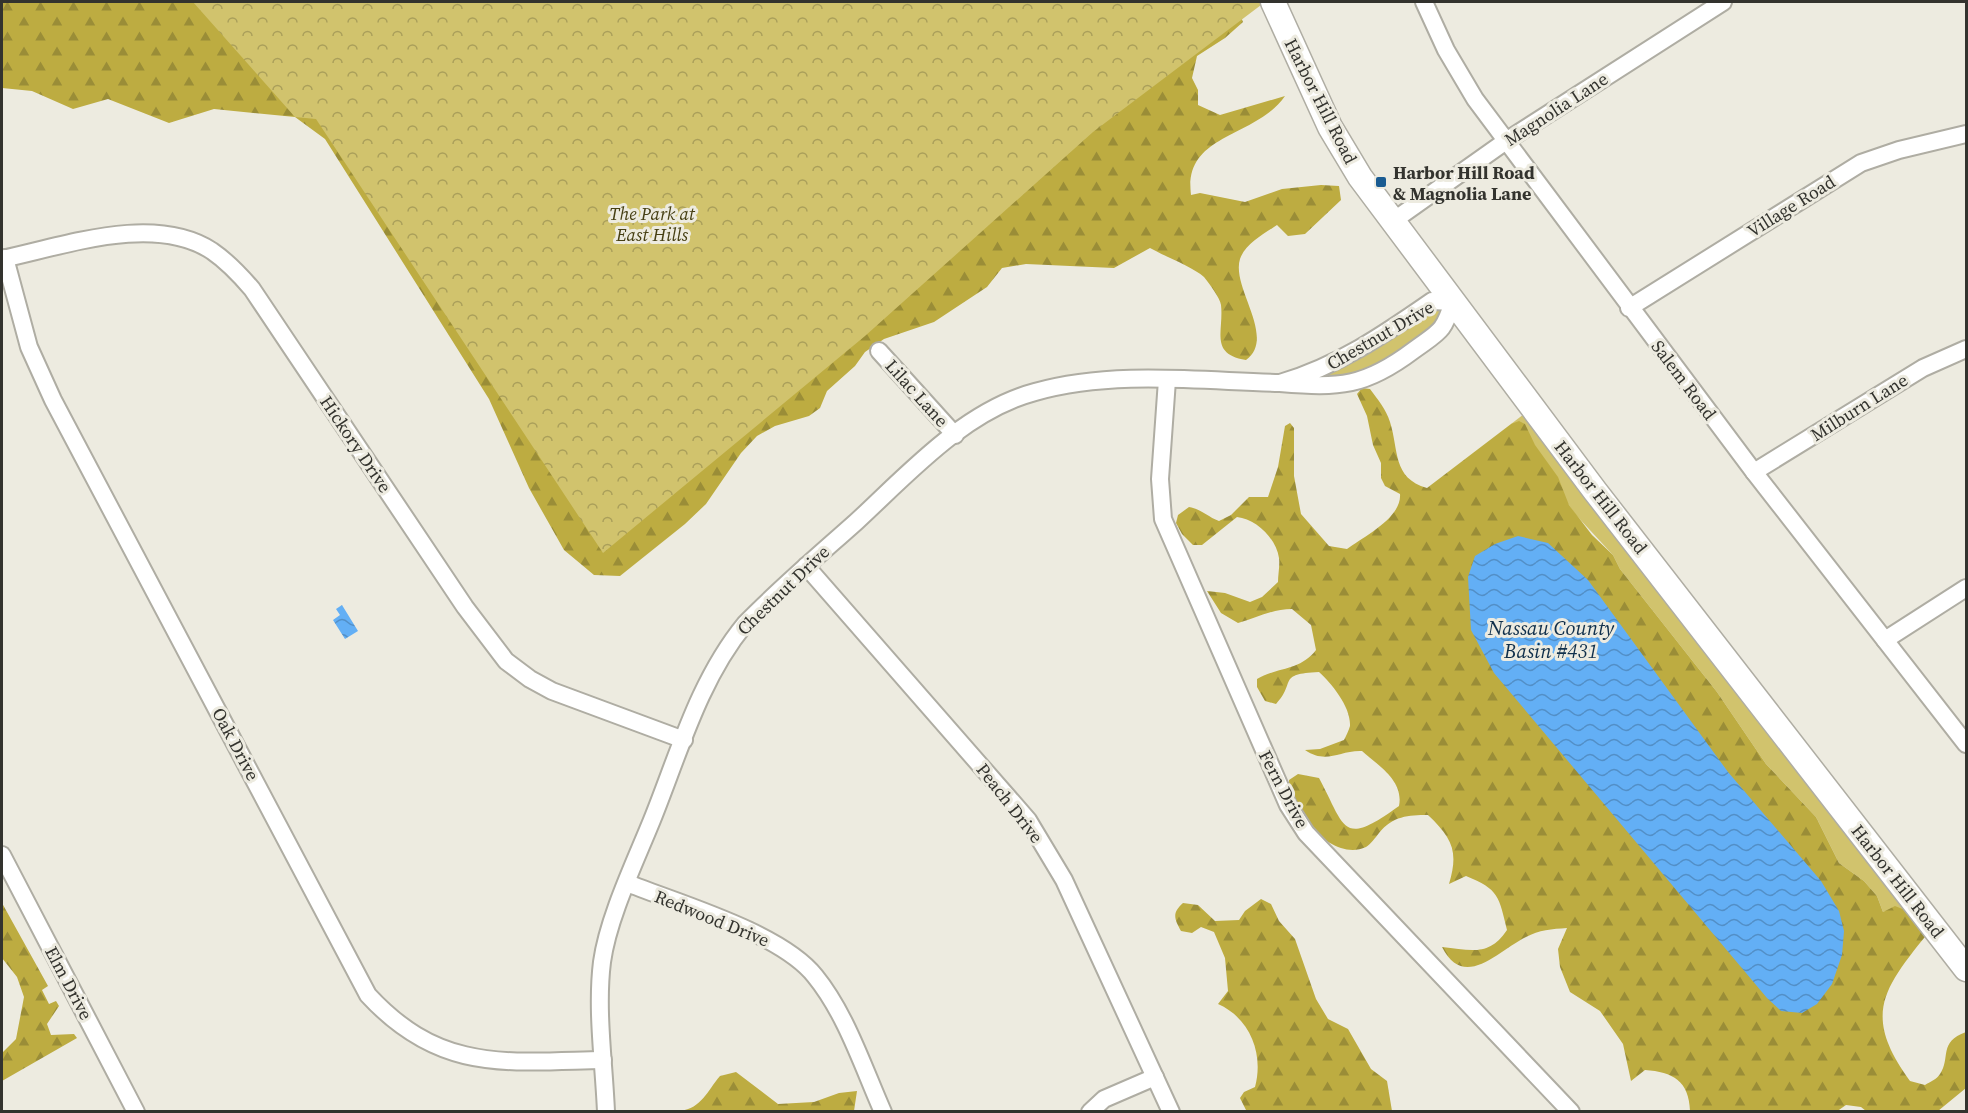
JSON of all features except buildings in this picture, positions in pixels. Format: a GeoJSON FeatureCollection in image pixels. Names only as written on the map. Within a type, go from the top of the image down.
{"type":"FeatureCollection","features":[{"type":"Feature","properties":{"kind":"street","name":"Harbor Hill Road"},"geometry":{"type":"LineString","coordinates":[[1273,2],[1330,127],[1360,177],[1595,491],[1966,969]]}},
{"type":"Feature","properties":{"kind":"street","name":"Salem Road"},"geometry":{"type":"LineString","coordinates":[[1424,2],[1461,78],[1506,141],[1754,472],[1966,744]]}},
{"type":"Feature","properties":{"kind":"street","name":"Magnolia Lane"},"geometry":{"type":"LineString","coordinates":[[1393,221],[1506,141],[1723,2]]}},
{"type":"Feature","properties":{"kind":"street","name":"Village Road"},"geometry":{"type":"LineString","coordinates":[[1629,308],[1861,164],[1899,150],[1966,134]]}},
{"type":"Feature","properties":{"kind":"street","name":"Hickory Drive"},"geometry":{"type":"LineString","coordinates":[[3,259],[124,234],[163,234],[190,240],[211,251],[234,268],[252,289],[465,607],[506,661],[530,679],[552,691],[684,740]]}},
{"type":"Feature","properties":{"kind":"street","name":"Oak Drive"},"geometry":{"type":"LineString","coordinates":[[3,259],[29,347],[53,400],[368,995],[386,1014],[415,1037],[458,1055],[498,1063],[603,1060]]}},
{"type":"Feature","properties":{"kind":"street","name":"Chestnut Drive"},"geometry":{"type":"LineString","coordinates":[[606,1112],[602,963],[627,883],[704,687],[730,641],[760,608],[955,435],[985,415],[1032,392],[1088,381],[1167,380],[1333,386],[1361,381],[1378,374],[1444,327],[1453,302],[1432,301],[1356,352],[1321,369],[1280,383]]}},
{"type":"Feature","properties":{"kind":"street","name":"Milburn Lane"},"geometry":{"type":"LineString","coordinates":[[1754,472],[1923,368],[1966,349]]}},
{"type":"Feature","properties":{"kind":"street","name":"Lilac Lane"},"geometry":{"type":"LineString","coordinates":[[879,351],[955,435]]}},
{"type":"Feature","properties":{"kind":"street","name":"Fern Drive"},"geometry":{"type":"LineString","coordinates":[[1167,380],[1160,479],[1163,519],[1288,805],[1306,833],[1571,1112]]}},
{"type":"Feature","properties":{"kind":"street","name":"Peach Drive"},"geometry":{"type":"LineString","coordinates":[[806,567],[1028,820],[1064,880],[1171,1112]]}},
{"type":"Feature","properties":{"kind":"street"},"geometry":{"type":"LineString","coordinates":[[1885,640],[1966,588]]}},
{"type":"Feature","properties":{"kind":"street","name":"Elm Drive"},"geometry":{"type":"LineString","coordinates":[[2,856],[136,1112]]}},
{"type":"Feature","properties":{"kind":"street","name":"Redwood Drive"},"geometry":{"type":"LineString","coordinates":[[627,883],[772,941],[796,958],[814,975],[832,1001],[883,1112]]}},
{"type":"Feature","properties":{"kind":"street"},"geometry":{"type":"LineString","coordinates":[[1090,1112],[1104,1099],[1155,1077]]}},
{"type":"Feature","properties":{"kind":"green space","name":"The Park at East Hills"},"geometry":{"type":"Polygon","coordinates":[[[2,2],[1235,2],[1243,22],[1225,38],[1197,56],[1192,78],[1198,90],[1198,105],[1220,115],[1285,96],[1257,121],[1224,138],[1198,159],[1192,175],[1191,195],[1200,193],[1245,202],[1282,189],[1321,185],[1339,186],[1341,200],[1305,234],[1288,236],[1277,225],[1256,240],[1242,254],[1239,271],[1257,339],[1254,350],[1246,360],[1234,357],[1223,347],[1220,332],[1221,305],[1204,277],[1150,248],[1114,268],[1026,264],[1002,268],[987,287],[934,322],[884,339],[865,352],[855,366],[827,391],[820,408],[809,416],[775,426],[757,436],[741,453],[706,504],[685,524],[620,576],[594,575],[564,550],[529,488],[489,399],[325,139],[295,117],[214,109],[169,123],[108,99],[73,109],[32,91],[2,88],[2,2]]]}},
{"type":"Feature","properties":{"kind":"green space","name":"The Park at East Hills"},"geometry":{"type":"Polygon","coordinates":[[[193,2],[1265,2],[1093,132],[865,336],[603,553],[316,119],[295,117],[193,2]]]}},
{"type":"Feature","properties":{"kind":"green space"},"geometry":{"type":"Polygon","coordinates":[[[1432,301],[1453,302],[1444,328],[1361,382],[1305,375],[1432,301]]]}},
{"type":"Feature","properties":{"kind":"green space"},"geometry":{"type":"Polygon","coordinates":[[[1362,388],[1370,389],[1386,413],[1402,470],[1416,483],[1427,488],[1511,424],[1519,421],[1525,424],[1535,445],[1558,477],[1569,505],[1592,535],[1613,555],[1620,569],[1717,692],[1766,764],[1816,817],[1839,863],[1864,881],[1877,896],[1883,912],[1895,906],[1905,910],[1928,933],[1899,970],[1890,987],[1884,1003],[1883,1020],[1886,1038],[1895,1058],[1910,1081],[1925,1085],[1940,1074],[1948,1045],[1957,1036],[1966,1032],[1966,1088],[1938,1111],[1866,1111],[1861,1107],[1846,1105],[1836,1112],[1690,1111],[1683,1085],[1671,1076],[1645,1070],[1631,1081],[1623,1044],[1600,1011],[1570,992],[1560,967],[1558,949],[1567,928],[1546,930],[1531,935],[1482,964],[1471,967],[1460,966],[1451,960],[1442,947],[1479,950],[1500,939],[1507,930],[1499,902],[1485,885],[1466,876],[1449,884],[1453,863],[1451,846],[1443,831],[1428,815],[1407,816],[1395,820],[1384,827],[1368,846],[1353,850],[1340,848],[1327,841],[1304,819],[1291,792],[1289,780],[1298,774],[1319,778],[1341,820],[1347,826],[1355,829],[1380,819],[1399,806],[1398,789],[1389,775],[1362,751],[1327,757],[1305,750],[1320,749],[1344,740],[1350,726],[1344,704],[1335,689],[1319,672],[1292,677],[1276,704],[1265,701],[1257,687],[1257,679],[1296,665],[1310,657],[1316,650],[1311,625],[1292,609],[1271,612],[1238,623],[1221,613],[1207,591],[1225,593],[1250,602],[1262,597],[1278,582],[1279,558],[1274,543],[1264,531],[1251,521],[1237,517],[1202,545],[1193,545],[1182,534],[1176,523],[1178,515],[1189,507],[1219,521],[1231,515],[1249,497],[1268,497],[1278,467],[1285,426],[1290,423],[1294,428],[1294,476],[1301,514],[1329,546],[1347,549],[1371,533],[1395,511],[1400,494],[1385,486],[1381,478],[1381,463],[1373,445],[1367,416],[1357,394],[1362,388]]]}},
{"type":"Feature","properties":{"kind":"green space"},"geometry":{"type":"Polygon","coordinates":[[[1532,408],[1934,930],[1924,938],[1928,933],[1891,910],[1883,912],[1877,896],[1864,881],[1839,863],[1816,817],[1766,764],[1717,692],[1620,569],[1613,555],[1576,515],[1511,424],[1532,408]]]}},
{"type":"Feature","properties":{"kind":"green space"},"geometry":{"type":"Polygon","coordinates":[[[1261,899],[1271,904],[1279,921],[1295,939],[1316,999],[1328,1019],[1348,1029],[1371,1069],[1387,1081],[1392,1111],[1247,1112],[1240,1098],[1244,1092],[1255,1087],[1258,1062],[1252,1038],[1246,1028],[1239,1018],[1218,1004],[1228,991],[1225,958],[1214,932],[1201,927],[1192,933],[1181,931],[1175,916],[1183,903],[1198,905],[1215,921],[1239,920],[1245,911],[1261,899]]]}},
{"type":"Feature","properties":{"kind":"green space"},"geometry":{"type":"Polygon","coordinates":[[[2,903],[48,986],[42,990],[49,1004],[56,1001],[59,1006],[47,1024],[51,1035],[74,1034],[77,1038],[2,1081],[2,1053],[16,1039],[24,997],[17,977],[2,958],[2,903]]]}},
{"type":"Feature","properties":{"kind":"green space"},"geometry":{"type":"Polygon","coordinates":[[[736,1072],[778,1104],[814,1102],[839,1093],[857,1091],[854,1111],[680,1111],[699,1103],[720,1076],[736,1072]]]}},
{"type":"Feature","properties":{"kind":"water","name":"Nassau County Basin #431"},"geometry":{"type":"Polygon","coordinates":[[[1518,536],[1548,543],[1588,580],[1728,772],[1821,881],[1839,911],[1844,931],[1842,955],[1832,984],[1817,1004],[1802,1013],[1781,1011],[1767,998],[1494,673],[1471,630],[1468,577],[1475,556],[1495,544],[1518,536]]]}},
{"type":"Feature","properties":{"kind":"water"},"geometry":{"type":"Polygon","coordinates":[[[342,605],[358,631],[345,639],[333,620],[340,615],[336,609],[342,605]]]}},
{"type":"Feature","properties":{"kind":"place","name":"Harbor Hill Road & Magnolia Lane"},"geometry":{"type":"Point","coordinates":[1381,182]}}]}
